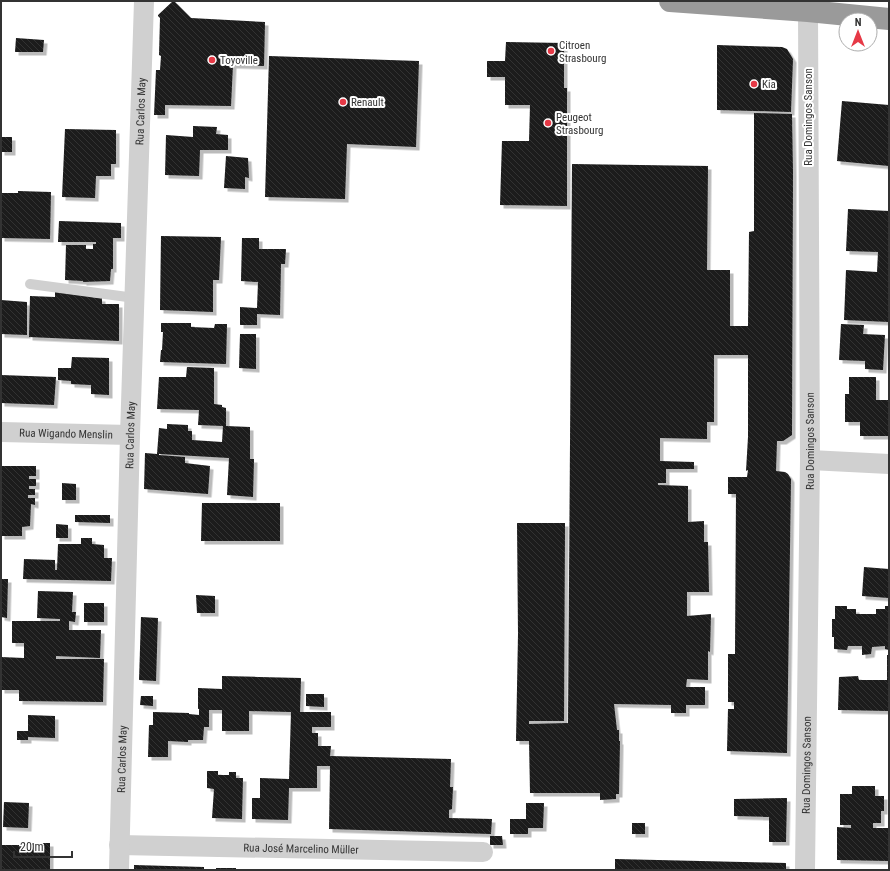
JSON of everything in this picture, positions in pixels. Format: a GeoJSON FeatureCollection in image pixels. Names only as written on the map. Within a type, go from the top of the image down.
{"type":"FeatureCollection","features":[{"type":"Feature","properties":{"kind":"highway"},"geometry":{"type":"LineString","coordinates":[[670,1],[808,11],[889,19]]}},
{"type":"Feature","properties":{"kind":"street","name":"Rua Carlos May"},"geometry":{"type":"LineString","coordinates":[[119,870],[130,435],[144,1]]}},
{"type":"Feature","properties":{"kind":"street","name":"Rua Domingos Sanson"},"geometry":{"type":"LineString","coordinates":[[806,870],[810,460],[808,11]]}},
{"type":"Feature","properties":{"kind":"street","name":"Rua Wigando Menslin"},"geometry":{"type":"LineString","coordinates":[[1,432],[130,435]]}},
{"type":"Feature","properties":{"kind":"street"},"geometry":{"type":"LineString","coordinates":[[810,460],[889,464]]}},
{"type":"Feature","properties":{"kind":"street","name":"Rua José Marcelino Müller"},"geometry":{"type":"LineString","coordinates":[[120,845],[483,852]]}},
{"type":"Feature","properties":{"kind":"lane"},"geometry":{"type":"LineString","coordinates":[[30,284],[134,298]]}},
{"type":"Feature","properties":{"kind":"building","name":"Toyoville"},"geometry":{"type":"Polygon","coordinates":[[[173,1],[191,18],[265,22],[264,66],[233,65],[231,106],[165,105],[165,115],[154,115],[156,70],[160,70],[161,56],[159,55],[160,18],[158,15],[173,1]]]}},
{"type":"Feature","properties":{"kind":"building"},"geometry":{"type":"Polygon","coordinates":[[[16,38],[44,40],[43,52],[15,52],[16,38]]]}},
{"type":"Feature","properties":{"kind":"building","name":"Peugeot Strasbourg"},"geometry":{"type":"Polygon","coordinates":[[[506,42],[564,43],[564,88],[567,88],[567,206],[500,205],[502,141],[529,141],[530,105],[505,105],[505,77],[487,77],[487,61],[505,61],[506,42]]]}},
{"type":"Feature","properties":{"kind":"building","name":"Kia"},"geometry":{"type":"Polygon","coordinates":[[[717,45],[782,47],[787,49],[793,59],[791,112],[717,110],[717,45]]]}},
{"type":"Feature","properties":{"kind":"building","name":"Renault"},"geometry":{"type":"Polygon","coordinates":[[[269,56],[419,61],[416,147],[347,144],[345,199],[265,197],[269,56]]]}},
{"type":"Feature","properties":{"kind":"building"},"geometry":{"type":"Polygon","coordinates":[[[842,101],[889,105],[889,166],[837,161],[842,101]]]}},
{"type":"Feature","properties":{"kind":"building"},"geometry":{"type":"Polygon","coordinates":[[[754,113],[792,114],[792,435],[783,441],[777,441],[776,471],[785,472],[791,479],[787,753],[727,751],[728,709],[734,709],[734,702],[728,702],[728,654],[735,654],[736,494],[728,494],[728,477],[747,477],[748,355],[714,355],[714,422],[707,422],[707,439],[660,438],[660,461],[694,462],[694,469],[666,469],[666,483],[658,483],[658,485],[688,486],[688,522],[704,521],[704,542],[708,542],[709,592],[687,592],[687,616],[711,614],[710,652],[708,651],[708,680],[687,679],[686,687],[705,687],[705,705],[686,705],[686,713],[671,713],[671,705],[614,704],[617,730],[619,730],[620,741],[619,794],[616,794],[616,799],[600,800],[600,793],[530,793],[529,741],[516,741],[518,634],[517,523],[565,523],[564,721],[529,721],[529,724],[568,723],[572,164],[708,166],[707,270],[730,270],[730,326],[748,326],[749,232],[754,231],[754,113]]]}},
{"type":"Feature","properties":{"kind":"building"},"geometry":{"type":"Polygon","coordinates":[[[193,126],[217,127],[216,134],[228,135],[228,150],[200,150],[199,176],[165,175],[166,135],[193,137],[193,126]]]}},
{"type":"Feature","properties":{"kind":"building"},"geometry":{"type":"Polygon","coordinates":[[[65,129],[116,130],[116,164],[111,164],[111,176],[96,176],[95,198],[62,197],[65,129]]]}},
{"type":"Feature","properties":{"kind":"building"},"geometry":{"type":"Polygon","coordinates":[[[1,137],[12,137],[12,152],[1,152],[1,137]]]}},
{"type":"Feature","properties":{"kind":"building"},"geometry":{"type":"Polygon","coordinates":[[[226,156],[248,158],[249,178],[245,177],[245,189],[224,188],[226,156]]]}},
{"type":"Feature","properties":{"kind":"building"},"geometry":{"type":"Polygon","coordinates":[[[18,191],[51,192],[50,239],[1,238],[2,193],[18,193],[18,191]]]}},
{"type":"Feature","properties":{"kind":"building"},"geometry":{"type":"Polygon","coordinates":[[[848,209],[889,211],[889,322],[844,320],[846,270],[877,272],[878,252],[846,251],[848,209]]]}},
{"type":"Feature","properties":{"kind":"building"},"geometry":{"type":"Polygon","coordinates":[[[59,221],[121,223],[121,238],[113,238],[113,269],[111,269],[110,281],[83,282],[65,280],[66,245],[86,245],[86,249],[93,249],[93,244],[96,244],[96,242],[58,242],[59,221]]]}},
{"type":"Feature","properties":{"kind":"building"},"geometry":{"type":"Polygon","coordinates":[[[161,236],[221,237],[219,280],[213,280],[213,312],[160,310],[161,236]]]}},
{"type":"Feature","properties":{"kind":"building"},"geometry":{"type":"Polygon","coordinates":[[[242,238],[259,238],[259,249],[286,249],[285,264],[281,264],[280,315],[257,314],[257,325],[240,325],[240,307],[257,308],[258,282],[241,281],[242,238]]]}},
{"type":"Feature","properties":{"kind":"building"},"geometry":{"type":"Polygon","coordinates":[[[55,291],[102,298],[102,304],[119,304],[119,341],[29,337],[30,296],[55,297],[55,291]]]}},
{"type":"Feature","properties":{"kind":"building"},"geometry":{"type":"Polygon","coordinates":[[[1,300],[27,302],[27,335],[1,334],[1,300]]]}},
{"type":"Feature","properties":{"kind":"building"},"geometry":{"type":"Polygon","coordinates":[[[161,323],[191,323],[191,327],[214,328],[215,324],[227,324],[226,364],[160,362],[163,332],[161,332],[161,323]]]}},
{"type":"Feature","properties":{"kind":"building"},"geometry":{"type":"Polygon","coordinates":[[[841,324],[864,325],[863,334],[885,335],[883,370],[865,369],[865,361],[839,360],[841,324]]]}},
{"type":"Feature","properties":{"kind":"building"},"geometry":{"type":"Polygon","coordinates":[[[240,334],[256,334],[256,369],[239,368],[240,334]]]}},
{"type":"Feature","properties":{"kind":"building"},"geometry":{"type":"Polygon","coordinates":[[[72,357],[109,358],[109,395],[91,394],[91,385],[71,384],[71,381],[58,380],[58,368],[71,368],[72,357]]]}},
{"type":"Feature","properties":{"kind":"building"},"geometry":{"type":"Polygon","coordinates":[[[187,367],[214,368],[214,404],[222,405],[222,407],[226,408],[226,426],[250,427],[250,459],[254,459],[253,497],[227,495],[229,458],[159,454],[185,457],[185,463],[210,466],[208,494],[144,489],[145,453],[157,454],[159,428],[167,429],[167,424],[188,425],[188,431],[192,431],[192,440],[222,442],[223,426],[198,425],[199,410],[157,409],[159,377],[186,377],[187,367]]]}},
{"type":"Feature","properties":{"kind":"building"},"geometry":{"type":"Polygon","coordinates":[[[1,375],[56,377],[54,405],[1,403],[1,375]]]}},
{"type":"Feature","properties":{"kind":"building"},"geometry":{"type":"Polygon","coordinates":[[[849,377],[876,377],[876,400],[889,400],[889,436],[860,436],[860,422],[845,422],[845,394],[849,394],[849,377]]]}},
{"type":"Feature","properties":{"kind":"building"},"geometry":{"type":"Polygon","coordinates":[[[1,466],[36,466],[36,476],[29,476],[29,479],[36,479],[36,486],[29,486],[29,489],[35,489],[35,495],[28,495],[28,498],[35,498],[35,505],[31,504],[30,526],[22,527],[22,536],[1,536],[1,466]]]}},
{"type":"Feature","properties":{"kind":"building"},"geometry":{"type":"Polygon","coordinates":[[[62,483],[76,484],[76,500],[62,500],[62,483]]]}},
{"type":"Feature","properties":{"kind":"building"},"geometry":{"type":"Polygon","coordinates":[[[202,503],[280,503],[280,541],[201,541],[202,503]]]}},
{"type":"Feature","properties":{"kind":"building"},"geometry":{"type":"Polygon","coordinates":[[[75,515],[110,515],[110,523],[75,522],[75,515]]]}},
{"type":"Feature","properties":{"kind":"building"},"geometry":{"type":"Polygon","coordinates":[[[56,524],[68,525],[68,538],[56,538],[56,524]]]}},
{"type":"Feature","properties":{"kind":"building"},"geometry":{"type":"Polygon","coordinates":[[[81,538],[92,538],[92,544],[104,545],[104,558],[112,558],[111,581],[23,579],[24,559],[55,560],[55,570],[57,570],[58,544],[81,544],[81,538]]]}},
{"type":"Feature","properties":{"kind":"building"},"geometry":{"type":"Polygon","coordinates":[[[864,567],[889,569],[889,598],[862,596],[864,567]]]}},
{"type":"Feature","properties":{"kind":"building"},"geometry":{"type":"Polygon","coordinates":[[[1,579],[8,579],[7,618],[1,617],[1,579]]]}},
{"type":"Feature","properties":{"kind":"building"},"geometry":{"type":"Polygon","coordinates":[[[38,591],[73,592],[72,612],[76,612],[75,622],[69,621],[69,630],[101,630],[100,658],[56,656],[56,659],[104,659],[103,702],[19,701],[19,690],[1,690],[1,657],[24,658],[24,643],[12,643],[12,621],[60,621],[60,619],[37,618],[38,591]]]}},
{"type":"Feature","properties":{"kind":"building"},"geometry":{"type":"Polygon","coordinates":[[[196,595],[215,596],[215,613],[197,613],[196,595]]]}},
{"type":"Feature","properties":{"kind":"building"},"geometry":{"type":"Polygon","coordinates":[[[84,603],[104,603],[104,622],[84,622],[84,603]]]}},
{"type":"Feature","properties":{"kind":"building"},"geometry":{"type":"Polygon","coordinates":[[[835,606],[847,606],[847,609],[856,609],[856,614],[876,614],[876,609],[885,609],[885,606],[889,606],[889,650],[885,649],[885,646],[872,647],[871,654],[862,655],[862,646],[848,646],[847,650],[834,649],[832,619],[835,619],[835,606]]]}},
{"type":"Feature","properties":{"kind":"building"},"geometry":{"type":"Polygon","coordinates":[[[141,617],[158,618],[156,681],[139,680],[141,617]]]}},
{"type":"Feature","properties":{"kind":"building"},"geometry":{"type":"Polygon","coordinates":[[[887,655],[889,655],[889,711],[838,710],[839,677],[858,676],[859,680],[887,680],[887,655]]]}},
{"type":"Feature","properties":{"kind":"building"},"geometry":{"type":"Polygon","coordinates":[[[222,676],[301,678],[300,712],[331,712],[331,727],[312,727],[312,733],[318,733],[318,746],[331,746],[330,756],[451,759],[450,787],[453,787],[452,809],[449,810],[449,818],[492,819],[491,834],[329,829],[330,766],[317,766],[317,788],[289,788],[288,820],[252,819],[252,798],[260,798],[260,778],[289,779],[291,712],[249,711],[249,731],[222,731],[222,710],[209,710],[209,727],[204,727],[203,740],[188,740],[188,742],[168,741],[168,757],[148,757],[149,725],[153,725],[153,712],[189,713],[199,715],[198,688],[222,689],[222,676]]]}},
{"type":"Feature","properties":{"kind":"building"},"geometry":{"type":"Polygon","coordinates":[[[306,694],[324,694],[324,707],[306,706],[306,694]]]}},
{"type":"Feature","properties":{"kind":"building"},"geometry":{"type":"Polygon","coordinates":[[[141,696],[153,696],[153,706],[140,705],[141,696]]]}},
{"type":"Feature","properties":{"kind":"building"},"geometry":{"type":"Polygon","coordinates":[[[28,715],[55,716],[55,738],[28,737],[28,740],[17,740],[17,731],[28,731],[28,715]]]}},
{"type":"Feature","properties":{"kind":"building"},"geometry":{"type":"Polygon","coordinates":[[[207,771],[218,771],[218,775],[229,775],[229,772],[236,772],[236,778],[243,778],[242,819],[212,818],[214,789],[207,788],[207,771]]]}},
{"type":"Feature","properties":{"kind":"building"},"geometry":{"type":"Polygon","coordinates":[[[852,786],[875,786],[875,796],[884,796],[884,811],[881,811],[881,823],[873,823],[873,828],[889,828],[889,861],[837,860],[837,827],[851,828],[851,825],[840,825],[840,794],[852,794],[852,786]]]}},
{"type":"Feature","properties":{"kind":"building"},"geometry":{"type":"Polygon","coordinates":[[[787,798],[786,842],[769,842],[769,817],[734,816],[734,799],[787,798]]]}},
{"type":"Feature","properties":{"kind":"building"},"geometry":{"type":"Polygon","coordinates":[[[4,802],[29,803],[28,828],[3,827],[4,802]]]}},
{"type":"Feature","properties":{"kind":"building"},"geometry":{"type":"Polygon","coordinates":[[[526,803],[544,803],[543,828],[528,828],[528,834],[510,834],[510,819],[526,819],[526,803]]]}},
{"type":"Feature","properties":{"kind":"building"},"geometry":{"type":"Polygon","coordinates":[[[632,823],[645,823],[645,834],[632,834],[632,823]]]}},
{"type":"Feature","properties":{"kind":"building"},"geometry":{"type":"Polygon","coordinates":[[[490,836],[502,836],[503,845],[490,845],[490,836]]]}},
{"type":"Feature","properties":{"kind":"building"},"geometry":{"type":"Polygon","coordinates":[[[26,843],[50,843],[50,870],[1,870],[1,845],[26,845],[26,843]]]}},
{"type":"Feature","properties":{"kind":"building"},"geometry":{"type":"Polygon","coordinates":[[[615,859],[786,863],[786,870],[615,870],[615,859]]]}},
{"type":"Feature","properties":{"kind":"building"},"geometry":{"type":"Polygon","coordinates":[[[134,865],[204,867],[204,870],[134,870],[134,865]]]}},
{"type":"Feature","properties":{"kind":"building"},"geometry":{"type":"Polygon","coordinates":[[[216,868],[236,868],[236,870],[216,870],[216,868]]]}},
{"type":"Feature","properties":{"kind":"place","name":"Citroen Strasbourg"},"geometry":{"type":"Point","coordinates":[551,51]}},
{"type":"Feature","properties":{"kind":"place","name":"Toyoville"},"geometry":{"type":"Point","coordinates":[212,60]}},
{"type":"Feature","properties":{"kind":"place","name":"Kia"},"geometry":{"type":"Point","coordinates":[754,84]}},
{"type":"Feature","properties":{"kind":"place","name":"Renault"},"geometry":{"type":"Point","coordinates":[343,102]}},
{"type":"Feature","properties":{"kind":"place","name":"Peugeot Strasbourg"},"geometry":{"type":"Point","coordinates":[548,123]}}]}
